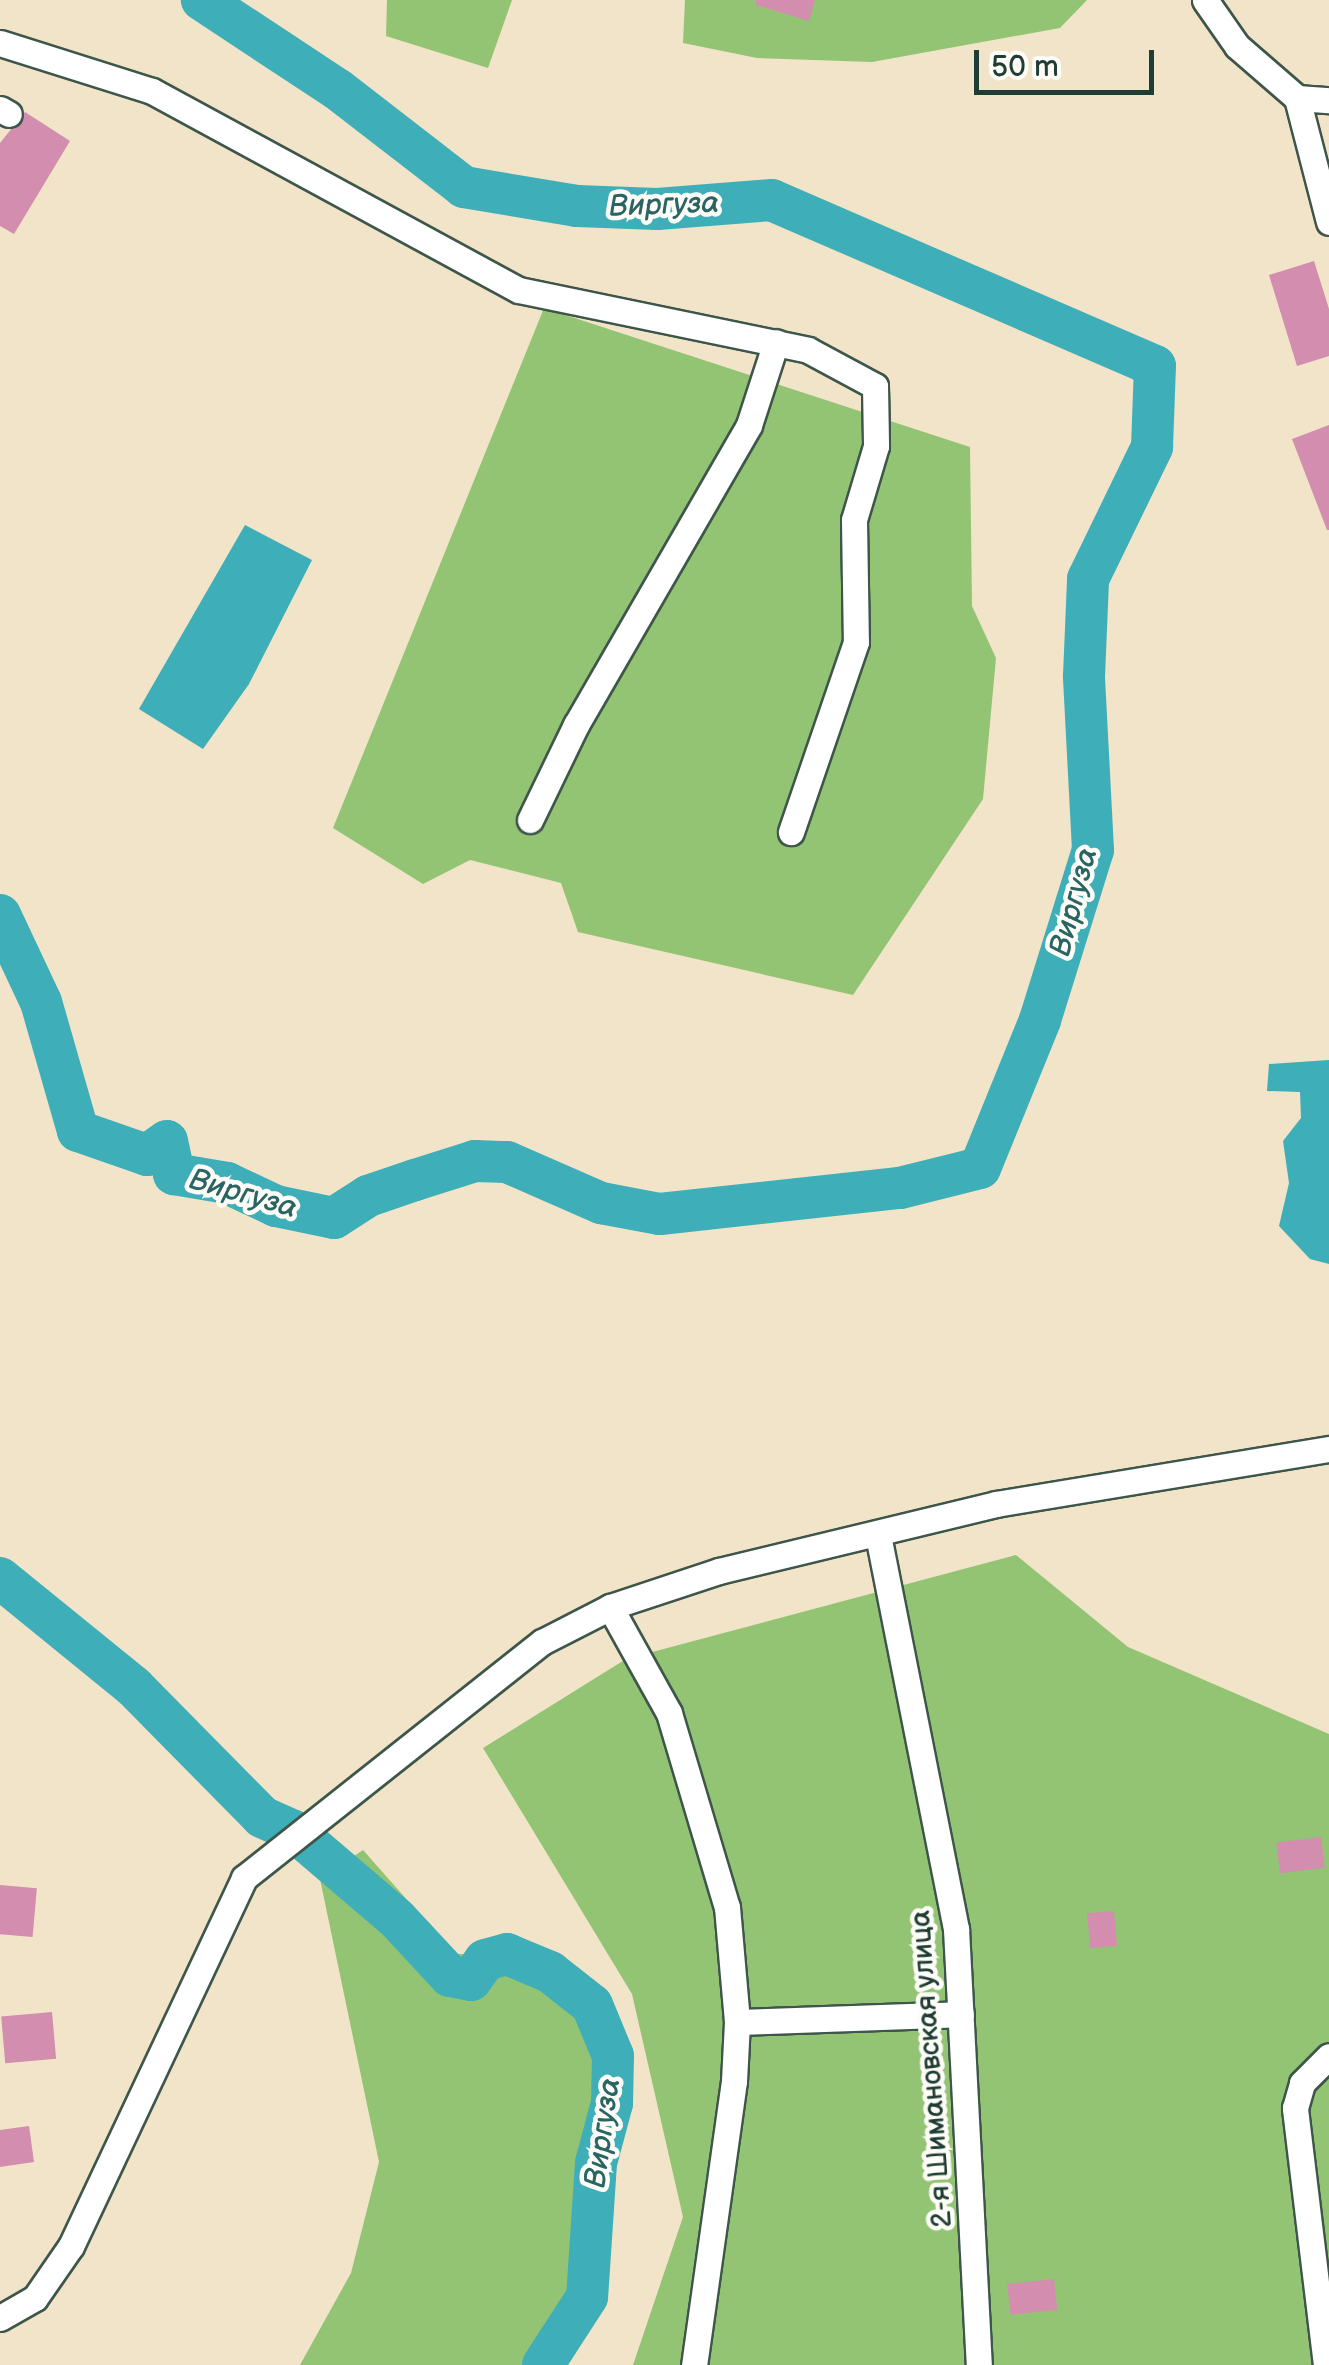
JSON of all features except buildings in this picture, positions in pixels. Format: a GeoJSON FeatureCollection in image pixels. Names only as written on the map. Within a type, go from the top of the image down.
{"type":"FeatureCollection","features":[{"type":"Feature","properties":{"kind":"street"},"geometry":{"type":"LineString","coordinates":[[1204,0],[1237,46],[1297,98],[1329,222]]}},
{"type":"Feature","properties":{"kind":"street"},"geometry":{"type":"LineString","coordinates":[[0,42],[152,91],[519,290],[808,350],[876,386],[876,446],[854,520],[856,642],[792,832]]}},
{"type":"Feature","properties":{"kind":"street"},"geometry":{"type":"LineString","coordinates":[[1297,98],[1329,100]]}},
{"type":"Feature","properties":{"kind":"street"},"geometry":{"type":"LineString","coordinates":[[530,820],[576,725],[748,426],[776,342]]}},
{"type":"Feature","properties":{"kind":"street"},"geometry":{"type":"LineString","coordinates":[[1,2322],[35,2298],[71,2246],[244,1878],[418,1736],[542,1642],[610,1608],[719,1571],[996,1504],[1329,1449]]}},
{"type":"Feature","properties":{"kind":"street","name":"2-я Шимановская улица"},"geometry":{"type":"LineString","coordinates":[[878,1535],[956,1929],[980,2365]]}},
{"type":"Feature","properties":{"kind":"street"},"geometry":{"type":"LineString","coordinates":[[610,1608],[669,1713],[726,1907],[738,2022],[712,2269],[694,2365]]}},
{"type":"Feature","properties":{"kind":"street"},"geometry":{"type":"LineString","coordinates":[[738,2022],[960,2014]]}},
{"type":"Feature","properties":{"kind":"street"},"geometry":{"type":"LineString","coordinates":[[1326,2365],[1295,2108],[1302,2082],[1329,2056]]}},
{"type":"Feature","properties":{"kind":"green space"},"geometry":{"type":"Polygon","coordinates":[[[387,0],[512,0],[488,68],[386,36],[387,0]]]}},
{"type":"Feature","properties":{"kind":"green space"},"geometry":{"type":"Polygon","coordinates":[[[685,0],[1087,0],[1060,28],[872,62],[757,58],[683,43],[685,0]]]}},
{"type":"Feature","properties":{"kind":"green space"},"geometry":{"type":"Polygon","coordinates":[[[544,308],[970,447],[972,606],[996,658],[983,799],[853,995],[578,932],[561,883],[470,860],[423,884],[333,828],[544,308]]]}},
{"type":"Feature","properties":{"kind":"green space"},"geometry":{"type":"Polygon","coordinates":[[[1016,1555],[1128,1647],[1329,1734],[1329,2365],[633,2365],[683,2217],[632,1994],[483,1748],[626,1659],[1016,1555]]]}},
{"type":"Feature","properties":{"kind":"green space"},"geometry":{"type":"Polygon","coordinates":[[[363,1850],[455,1954],[507,1954],[550,1972],[592,2005],[613,2056],[612,2103],[589,2232],[587,2297],[543,2365],[300,2365],[351,2273],[379,2162],[320,1879],[363,1850]]]}},
{"type":"Feature","properties":{"kind":"water"},"geometry":{"type":"Polygon","coordinates":[[[245,525],[312,560],[249,684],[203,749],[139,709],[245,525]]]}},
{"type":"Feature","properties":{"kind":"water"},"geometry":{"type":"Polygon","coordinates":[[[1329,1060],[1329,1264],[1310,1259],[1279,1226],[1289,1183],[1283,1141],[1301,1118],[1300,1092],[1267,1091],[1269,1064],[1329,1060]]]}},
{"type":"Feature","properties":{"kind":"waterway","name":"Виргуза"},"geometry":{"type":"LineString","coordinates":[[0,915],[41,1002],[78,1131],[147,1155],[167,1141],[174,1174],[227,1183],[276,1206],[334,1218],[368,1196],[475,1161],[507,1162],[601,1203],[660,1214],[900,1188],[980,1168],[1040,1020],[1093,850],[1084,676],[1088,579],[1152,447],[1155,366],[772,200],[657,209],[577,206],[464,187],[337,89],[202,0]]}},
{"type":"Feature","properties":{"kind":"waterway","name":"Виргуза"},"geometry":{"type":"LineString","coordinates":[[0,1578],[134,1687],[262,1817],[294,1831],[397,1919],[450,1976],[471,1980],[485,1960],[507,1954],[550,1972],[592,2005],[613,2056],[612,2103],[596,2163],[587,2297],[543,2365]]}}]}
